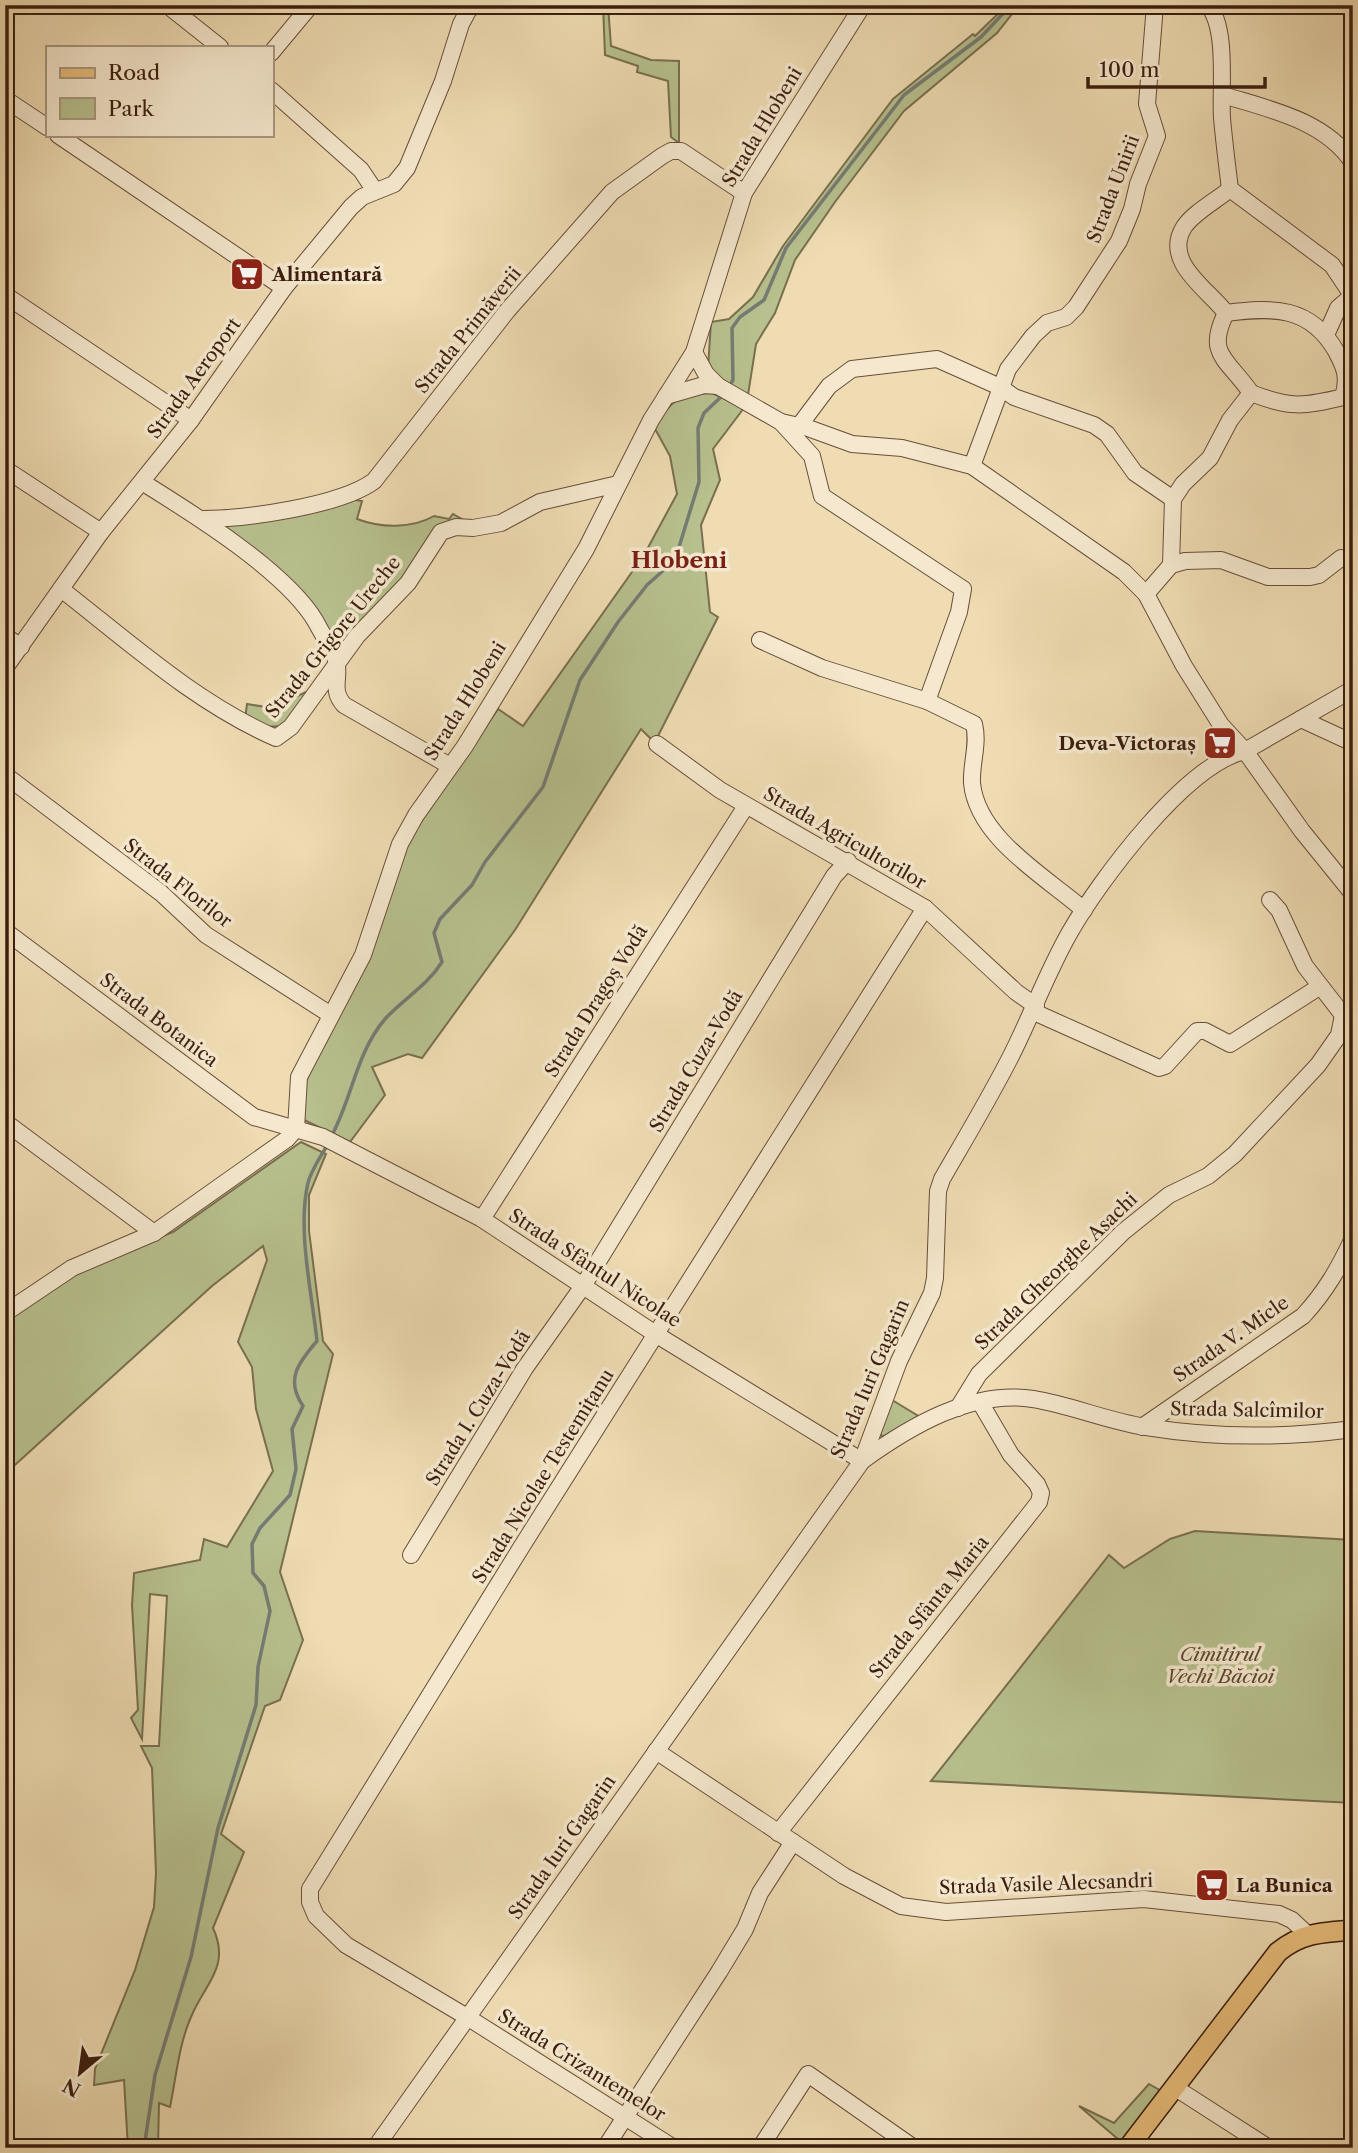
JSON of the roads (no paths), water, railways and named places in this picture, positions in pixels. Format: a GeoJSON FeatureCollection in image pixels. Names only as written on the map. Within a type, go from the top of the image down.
{"type":"FeatureCollection","features":[{"type":"Feature","properties":{"kind":"main road"},"geometry":{"type":"LineString","coordinates":[[1128,2148],[1278,1952],[1307,1934],[1353,1930]]}},
{"type":"Feature","properties":{"kind":"street"},"geometry":{"type":"LineString","coordinates":[[167,5],[219,46]]}},
{"type":"Feature","properties":{"kind":"street"},"geometry":{"type":"LineString","coordinates":[[273,52],[312,5]]}},
{"type":"Feature","properties":{"kind":"street","name":"Strada Hlobeni"},"geometry":{"type":"LineString","coordinates":[[296,1129],[299,1077],[363,956],[401,844],[586,550],[666,396],[694,352],[744,193],[863,5]]}},
{"type":"Feature","properties":{"kind":"street","name":"Strada Unirii"},"geometry":{"type":"LineString","coordinates":[[972,466],[1000,387],[1013,361],[1047,323],[1066,317],[1076,307],[1119,241],[1132,209],[1138,184],[1157,136],[1147,104],[1155,5]]}},
{"type":"Feature","properties":{"kind":"street"},"geometry":{"type":"LineString","coordinates":[[1208,5],[1212,10],[1220,50],[1222,114],[1230,189],[1332,265],[1352,295],[1338,309],[1326,335]]}},
{"type":"Feature","properties":{"kind":"street","name":"Strada Aeroport"},"geometry":{"type":"LineString","coordinates":[[5,667],[101,532],[191,420],[285,288],[351,207],[375,191],[394,184],[407,168],[471,7]]}},
{"type":"Feature","properties":{"kind":"street"},"geometry":{"type":"LineString","coordinates":[[273,92],[361,170],[375,191]]}},
{"type":"Feature","properties":{"kind":"street"},"geometry":{"type":"LineString","coordinates":[[1223,95],[1286,114],[1307,124],[1353,163]]}},
{"type":"Feature","properties":{"kind":"street"},"geometry":{"type":"LineString","coordinates":[[5,99],[46,126]]}},
{"type":"Feature","properties":{"kind":"street"},"geometry":{"type":"LineString","coordinates":[[59,136],[285,288]]}},
{"type":"Feature","properties":{"kind":"street","name":"Strada Primăverii"},"geometry":{"type":"LineString","coordinates":[[202,519],[234,518],[345,497],[374,481],[507,311],[612,192],[662,156],[671,151],[681,151],[744,193]]}},
{"type":"Feature","properties":{"kind":"street"},"geometry":{"type":"LineString","coordinates":[[1226,313],[1183,267],[1179,239],[1184,226],[1230,189]]}},
{"type":"Feature","properties":{"kind":"street"},"geometry":{"type":"LineString","coordinates":[[5,295],[191,420]]}},
{"type":"Feature","properties":{"kind":"street"},"geometry":{"type":"LineString","coordinates":[[1261,308],[1306,318],[1326,335],[1350,370],[1343,397],[1309,406],[1290,407],[1251,393],[1216,344],[1217,331],[1226,313],[1261,308]]}},
{"type":"Feature","properties":{"kind":"street"},"geometry":{"type":"LineString","coordinates":[[694,352],[706,374],[723,389],[781,422],[818,431],[852,444],[902,448],[972,466],[1124,572],[1146,594],[1184,666],[1221,724],[1245,751],[1353,894]]}},
{"type":"Feature","properties":{"kind":"street"},"geometry":{"type":"LineString","coordinates":[[799,426],[830,386],[852,369],[937,359],[1025,401],[1094,425],[1107,434],[1135,473],[1173,499]]}},
{"type":"Feature","properties":{"kind":"street"},"geometry":{"type":"LineString","coordinates":[[666,396],[704,385],[723,389]]}},
{"type":"Feature","properties":{"kind":"street"},"geometry":{"type":"LineString","coordinates":[[1171,565],[1173,499],[1182,484],[1210,458],[1230,420],[1251,393]]}},
{"type":"Feature","properties":{"kind":"street"},"geometry":{"type":"LineString","coordinates":[[781,422],[812,456]]}},
{"type":"Feature","properties":{"kind":"street"},"geometry":{"type":"LineString","coordinates":[[818,431],[812,456],[822,496],[963,589],[959,612],[927,701]]}},
{"type":"Feature","properties":{"kind":"street"},"geometry":{"type":"LineString","coordinates":[[5,469],[101,532]]}},
{"type":"Feature","properties":{"kind":"street"},"geometry":{"type":"LineString","coordinates":[[142,482],[202,519],[299,600],[314,620],[336,662],[335,691],[344,705],[450,766]]}},
{"type":"Feature","properties":{"kind":"street","name":"Strada Grigore Ureche"},"geometry":{"type":"LineString","coordinates":[[61,589],[177,678],[219,707],[276,738],[291,727],[336,662],[408,583],[441,532],[456,527],[472,528],[501,523],[540,502],[618,484]]}},
{"type":"Feature","properties":{"kind":"street"},"geometry":{"type":"LineString","coordinates":[[1146,594],[1171,565],[1185,561],[1222,560],[1268,577],[1310,577],[1319,575],[1341,558],[1353,561]]}},
{"type":"Feature","properties":{"kind":"street"},"geometry":{"type":"LineString","coordinates":[[5,636],[21,646]]}},
{"type":"Feature","properties":{"kind":"street"},"geometry":{"type":"LineString","coordinates":[[760,639],[822,668],[927,701],[975,724],[972,781],[975,799],[997,834],[1084,909]]}},
{"type":"Feature","properties":{"kind":"street","name":"Strada Iuri Gagarin"},"geometry":{"type":"LineString","coordinates":[[375,2148],[862,1461],[899,1360],[932,1293],[935,1278],[938,1191],[942,1179],[984,1109],[1035,1009],[1068,935],[1084,909],[1122,858],[1176,796],[1231,754],[1245,751],[1353,689]]}},
{"type":"Feature","properties":{"kind":"street"},"geometry":{"type":"LineString","coordinates":[[1301,719],[1353,743]]}},
{"type":"Feature","properties":{"kind":"street","name":"Strada Agricultorilor"},"geometry":{"type":"LineString","coordinates":[[657,744],[746,806],[848,861],[925,908],[1035,1009],[1159,1069],[1166,1066],[1197,1031],[1205,1031],[1230,1044],[1319,987]]}},
{"type":"Feature","properties":{"kind":"street","name":"Strada Florilor"},"geometry":{"type":"LineString","coordinates":[[5,775],[161,893],[206,934],[331,1015]]}},
{"type":"Feature","properties":{"kind":"street","name":"Strada Dragoș Vodă"},"geometry":{"type":"LineString","coordinates":[[482,1219],[746,806]]}},
{"type":"Feature","properties":{"kind":"street","name":"Strada Cuza-Vodă"},"geometry":{"type":"LineString","coordinates":[[583,1286],[834,876],[848,861]]}},
{"type":"Feature","properties":{"kind":"street"},"geometry":{"type":"LineString","coordinates":[[1270,900],[1279,910],[1294,947],[1319,987],[1348,1012]]}},
{"type":"Feature","properties":{"kind":"street","name":"Strada Nicolae Testemițanu"},"geometry":{"type":"LineString","coordinates":[[467,2017],[346,1945],[316,1916],[310,1902],[310,1889],[522,1546],[925,908]]}},
{"type":"Feature","properties":{"kind":"street","name":"Strada Botanica"},"geometry":{"type":"LineString","coordinates":[[5,931],[254,1116],[296,1129]]}},
{"type":"Feature","properties":{"kind":"street","name":"Strada Gheorghe Asachi"},"geometry":{"type":"LineString","coordinates":[[958,1408],[979,1374],[1123,1232],[1169,1195],[1208,1176],[1236,1154],[1318,1065],[1339,1035],[1348,1012]]}},
{"type":"Feature","properties":{"kind":"street"},"geometry":{"type":"LineString","coordinates":[[1339,1035],[1353,1046]]}},
{"type":"Feature","properties":{"kind":"street"},"geometry":{"type":"LineString","coordinates":[[5,1122],[154,1233]]}},
{"type":"Feature","properties":{"kind":"street"},"geometry":{"type":"LineString","coordinates":[[6,1312],[72,1268],[154,1233],[287,1139],[296,1129]]}},
{"type":"Feature","properties":{"kind":"street","name":"Strada Sfântul Nicolae"},"geometry":{"type":"LineString","coordinates":[[296,1129],[330,1141],[482,1219],[657,1335],[862,1461]]}},
{"type":"Feature","properties":{"kind":"street","name":"Strada V. Micle"},"geometry":{"type":"LineString","coordinates":[[1142,1427],[1303,1316],[1332,1281],[1353,1238]]}},
{"type":"Feature","properties":{"kind":"street","name":"Strada I. Cuza-Vodă"},"geometry":{"type":"LineString","coordinates":[[411,1555],[525,1368],[583,1286]]}},
{"type":"Feature","properties":{"kind":"street","name":"Strada Salcîmilor"},"geometry":{"type":"LineString","coordinates":[[980,1402],[998,1398],[1030,1398],[1142,1427],[1175,1432],[1268,1435],[1315,1434],[1353,1429]]}},
{"type":"Feature","properties":{"kind":"street"},"geometry":{"type":"LineString","coordinates":[[862,1461],[902,1432],[958,1408],[980,1402]]}},
{"type":"Feature","properties":{"kind":"street","name":"Strada Sfânta Maria"},"geometry":{"type":"LineString","coordinates":[[778,1833],[1039,1502],[1041,1493],[1037,1484],[1011,1455],[980,1402]]}},
{"type":"Feature","properties":{"kind":"street","name":"Strada Vasile Alecsandri"},"geometry":{"type":"LineString","coordinates":[[656,1751],[877,1896],[901,1906],[968,1910],[1144,1899],[1279,1914],[1292,1920],[1307,1934]]}},
{"type":"Feature","properties":{"kind":"street"},"geometry":{"type":"LineString","coordinates":[[605,2148],[732,1951],[760,1894],[793,1842]]}},
{"type":"Feature","properties":{"kind":"street","name":"Strada Crizantemelor"},"geometry":{"type":"LineString","coordinates":[[467,2017],[674,2148]]}},
{"type":"Feature","properties":{"kind":"street"},"geometry":{"type":"LineString","coordinates":[[760,2148],[808,2074],[914,2148]]}},
{"type":"Feature","properties":{"kind":"street"},"geometry":{"type":"LineString","coordinates":[[1174,2087],[1269,2148]]}},
{"type":"Feature","properties":{"kind":"waterway"},"geometry":{"type":"LineString","coordinates":[[730,385],[733,380],[732,328],[740,317],[764,300],[786,248],[904,95],[981,37],[1011,5]]}},
{"type":"Feature","properties":{"kind":"waterway"},"geometry":{"type":"LineString","coordinates":[[331,1137],[375,1032],[442,962],[434,933],[440,919],[472,885],[485,862],[543,787],[580,680],[618,622],[647,585],[675,560],[699,482],[698,428],[704,413],[723,395]]}},
{"type":"Feature","properties":{"kind":"waterway"},"geometry":{"type":"LineString","coordinates":[[144,2148],[155,2075],[191,1957],[218,1828],[256,1705],[258,1667],[270,1611],[264,1586],[253,1573],[252,1544],[260,1528],[290,1495],[296,1469],[292,1429],[303,1406],[295,1388],[296,1372],[317,1341],[305,1241],[305,1201],[311,1173],[328,1144]]}},
{"type":"Feature","properties":{"kind":"place","name":"Alimentară"},"geometry":{"type":"Point","coordinates":[247,274]}},
{"type":"Feature","properties":{"kind":"place","name":"Deva-Victoraș"},"geometry":{"type":"Point","coordinates":[1220,743]}},
{"type":"Feature","properties":{"kind":"place","name":"La Bunica"},"geometry":{"type":"Point","coordinates":[1212,1885]}},
{"type":"Feature","properties":{"kind":"district","name":"Hlobeni"},"geometry":{"type":"Point","coordinates":[679,560]}},
{"type":"Feature","properties":{"kind":"park label","name":"Cimitirul Vechi Băcioi"},"geometry":{"type":"Point","coordinates":[1220,1665]}}]}
